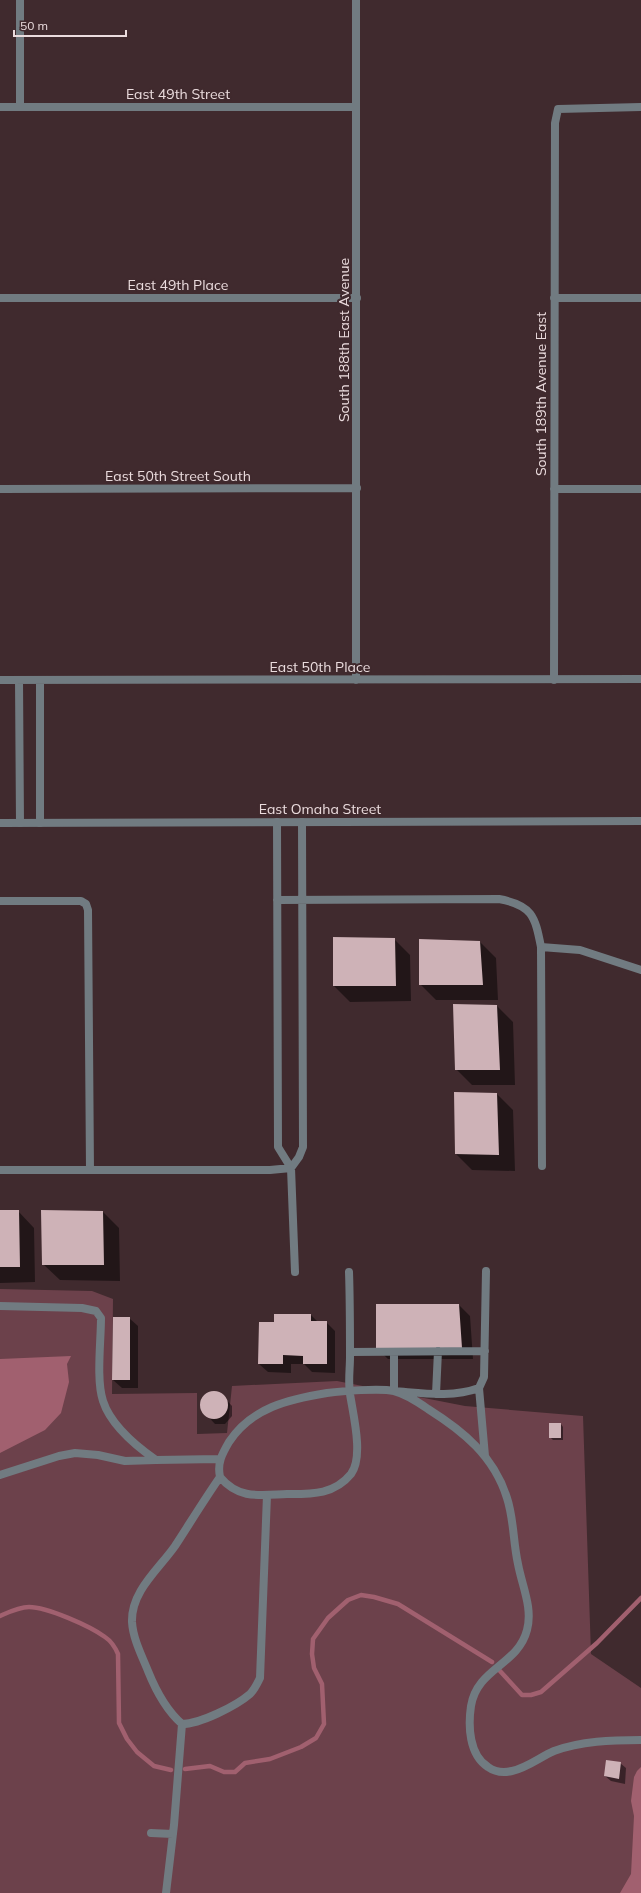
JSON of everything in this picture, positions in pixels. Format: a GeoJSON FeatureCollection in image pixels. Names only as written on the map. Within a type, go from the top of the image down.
{"type":"FeatureCollection","features":[{"type":"Feature","properties":{"kind":"street"},"geometry":{"type":"LineString","coordinates":[[20,0],[20,107]]}},
{"type":"Feature","properties":{"kind":"street","name":"South 188th East Avenue"},"geometry":{"type":"LineString","coordinates":[[356,0],[356,680]]}},
{"type":"Feature","properties":{"kind":"street","name":"East 49th Street"},"geometry":{"type":"LineString","coordinates":[[0,107],[356,107]]}},
{"type":"Feature","properties":{"kind":"street","name":"South 189th Avenue East"},"geometry":{"type":"LineString","coordinates":[[554,680],[555,123],[558,109],[641,107]]}},
{"type":"Feature","properties":{"kind":"street","name":"East 49th Place"},"geometry":{"type":"LineString","coordinates":[[0,298],[357,298]]}},
{"type":"Feature","properties":{"kind":"street"},"geometry":{"type":"LineString","coordinates":[[554,298],[641,298]]}},
{"type":"Feature","properties":{"kind":"street","name":"East 50th Street South"},"geometry":{"type":"LineString","coordinates":[[0,489],[357,488]]}},
{"type":"Feature","properties":{"kind":"street"},"geometry":{"type":"LineString","coordinates":[[554,489],[641,489]]}},
{"type":"Feature","properties":{"kind":"street","name":"East 50th Place"},"geometry":{"type":"LineString","coordinates":[[0,680],[641,680]]}},
{"type":"Feature","properties":{"kind":"street"},"geometry":{"type":"LineString","coordinates":[[19,680],[20,823]]}},
{"type":"Feature","properties":{"kind":"street"},"geometry":{"type":"LineString","coordinates":[[40,680],[40,823]]}},
{"type":"Feature","properties":{"kind":"street","name":"East Omaha Street"},"geometry":{"type":"LineString","coordinates":[[0,823],[641,821]]}},
{"type":"Feature","properties":{"kind":"street"},"geometry":{"type":"LineString","coordinates":[[277,822],[278,1147],[291,1168],[295,1272]]}},
{"type":"Feature","properties":{"kind":"street"},"geometry":{"type":"LineString","coordinates":[[291,1168],[299,1157],[303,1147],[301,900],[302,822]]}},
{"type":"Feature","properties":{"kind":"street"},"geometry":{"type":"LineString","coordinates":[[277,900],[499,899],[517,903],[530,914],[537,924],[541,947],[542,1166]]}},
{"type":"Feature","properties":{"kind":"street"},"geometry":{"type":"LineString","coordinates":[[0,901],[81,901],[86,904],[88,910],[90,1170]]}},
{"type":"Feature","properties":{"kind":"street"},"geometry":{"type":"LineString","coordinates":[[541,947],[580,950],[641,970]]}},
{"type":"Feature","properties":{"kind":"street"},"geometry":{"type":"LineString","coordinates":[[0,1170],[291,1168]]}},
{"type":"Feature","properties":{"kind":"street"},"geometry":{"type":"LineString","coordinates":[[485,1456],[479,1388],[484,1377],[486,1271]]}},
{"type":"Feature","properties":{"kind":"street"},"geometry":{"type":"LineString","coordinates":[[220,1477],[236,1492],[252,1495],[266,1495],[328,1492],[341,1484],[352,1473],[356,1460],[357,1445],[349,1391],[349,1272]]}},
{"type":"Feature","properties":{"kind":"street"},"geometry":{"type":"LineString","coordinates":[[0,1306],[82,1308],[96,1311],[100,1314],[100,1382],[103,1400],[110,1417],[144,1452],[156,1460]]}},
{"type":"Feature","properties":{"kind":"street"},"geometry":{"type":"LineString","coordinates":[[436,1394],[438,1351]]}},
{"type":"Feature","properties":{"kind":"street"},"geometry":{"type":"LineString","coordinates":[[350,1352],[485,1351]]}},
{"type":"Feature","properties":{"kind":"street"},"geometry":{"type":"LineString","coordinates":[[394,1352],[394,1391]]}},
{"type":"Feature","properties":{"kind":"street"},"geometry":{"type":"LineString","coordinates":[[266,1495],[260,1678],[257,1686],[249,1694],[232,1706],[199,1721],[190,1724],[182,1724],[168,1710],[156,1691],[139,1649],[132,1623],[133,1614],[142,1590],[174,1548],[220,1477],[219,1459],[241,1426],[251,1417],[272,1407],[315,1395],[349,1391],[394,1391],[436,1394],[468,1392],[479,1388]]}},
{"type":"Feature","properties":{"kind":"street"},"geometry":{"type":"LineString","coordinates":[[394,1391],[419,1403],[454,1425],[475,1444],[485,1456],[501,1484],[508,1502],[518,1564],[529,1609],[529,1621],[527,1632],[516,1650],[509,1658],[489,1673],[478,1684],[471,1705],[471,1716],[472,1742],[480,1762],[490,1769],[499,1772],[512,1771],[551,1752],[571,1746],[624,1740],[641,1740]]}},
{"type":"Feature","properties":{"kind":"street"},"geometry":{"type":"LineString","coordinates":[[0,1475],[75,1453],[98,1455],[125,1461],[219,1459]]}},
{"type":"Feature","properties":{"kind":"street"},"geometry":{"type":"LineString","coordinates":[[166,1893],[173,1834],[182,1724]]}},
{"type":"Feature","properties":{"kind":"street"},"geometry":{"type":"LineString","coordinates":[[151,1833],[173,1834]]}},
{"type":"Feature","properties":{"kind":"shaded area"},"geometry":{"type":"Polygon","coordinates":[[[0,1289],[92,1291],[113,1299],[112,1394],[197,1393],[197,1434],[227,1433],[232,1386],[337,1381],[465,1406],[583,1416],[591,1654],[641,1688],[641,1893],[0,1893],[0,1289]]]}},
{"type":"Feature","properties":{"kind":"shaded area"},"geometry":{"type":"Polygon","coordinates":[[[71,1356],[67,1364],[69,1382],[61,1413],[45,1430],[0,1453],[0,1359],[71,1356]]]}},
{"type":"Feature","properties":{"kind":"shaded area"},"geometry":{"type":"Polygon","coordinates":[[[641,1767],[641,1893],[620,1893],[631,1874],[634,1816],[631,1801],[634,1777],[641,1767]]]}},
{"type":"Feature","properties":{"kind":"building"},"geometry":{"type":"Polygon","coordinates":[[[333,937],[395,938],[396,986],[333,986],[333,937]]]}},
{"type":"Feature","properties":{"kind":"building"},"geometry":{"type":"Polygon","coordinates":[[[419,939],[480,941],[483,985],[419,985],[419,939]]]}},
{"type":"Feature","properties":{"kind":"building"},"geometry":{"type":"Polygon","coordinates":[[[453,1004],[497,1005],[500,1070],[455,1070],[453,1004]]]}},
{"type":"Feature","properties":{"kind":"building"},"geometry":{"type":"Polygon","coordinates":[[[454,1092],[497,1093],[499,1155],[455,1154],[454,1092]]]}},
{"type":"Feature","properties":{"kind":"building"},"geometry":{"type":"Polygon","coordinates":[[[0,1210],[19,1210],[20,1267],[0,1267],[0,1210]]]}},
{"type":"Feature","properties":{"kind":"building"},"geometry":{"type":"Polygon","coordinates":[[[41,1210],[103,1211],[104,1265],[42,1265],[41,1210]]]}},
{"type":"Feature","properties":{"kind":"building"},"geometry":{"type":"Polygon","coordinates":[[[376,1304],[459,1304],[462,1348],[376,1348],[376,1304]]]}},
{"type":"Feature","properties":{"kind":"building"},"geometry":{"type":"Polygon","coordinates":[[[274,1314],[311,1314],[311,1321],[327,1321],[327,1364],[303,1364],[303,1356],[283,1355],[283,1364],[258,1364],[259,1322],[274,1322],[274,1314]]]}},
{"type":"Feature","properties":{"kind":"building"},"geometry":{"type":"Polygon","coordinates":[[[113,1317],[130,1317],[130,1380],[112,1380],[113,1317]]]}},
{"type":"Feature","properties":{"kind":"building"},"geometry":{"type":"Polygon","coordinates":[[[214,1391],[224,1395],[228,1405],[224,1415],[214,1419],[204,1415],[200,1405],[204,1395],[214,1391]]]}},
{"type":"Feature","properties":{"kind":"building"},"geometry":{"type":"Polygon","coordinates":[[[549,1423],[561,1423],[561,1438],[549,1438],[549,1423]]]}},
{"type":"Feature","properties":{"kind":"building"},"geometry":{"type":"Polygon","coordinates":[[[606,1760],[621,1762],[619,1779],[604,1776],[606,1760]]]}},
{"type":"Feature","properties":{"kind":"waterway"},"geometry":{"type":"LineString","coordinates":[[185,1769],[210,1766],[224,1772],[235,1772],[245,1763],[270,1759],[301,1747],[316,1738],[324,1724],[322,1684],[314,1668],[312,1654],[313,1639],[328,1618],[348,1600],[361,1595],[398,1604],[492,1662]]}},
{"type":"Feature","properties":{"kind":"waterway"},"geometry":{"type":"LineString","coordinates":[[500,1671],[522,1695],[531,1695],[541,1692],[597,1643],[641,1598]]}},
{"type":"Feature","properties":{"kind":"waterway"},"geometry":{"type":"LineString","coordinates":[[0,1616],[22,1608],[37,1608],[79,1623],[109,1640],[118,1654],[119,1723],[127,1739],[137,1752],[154,1766],[171,1770]]}}]}
